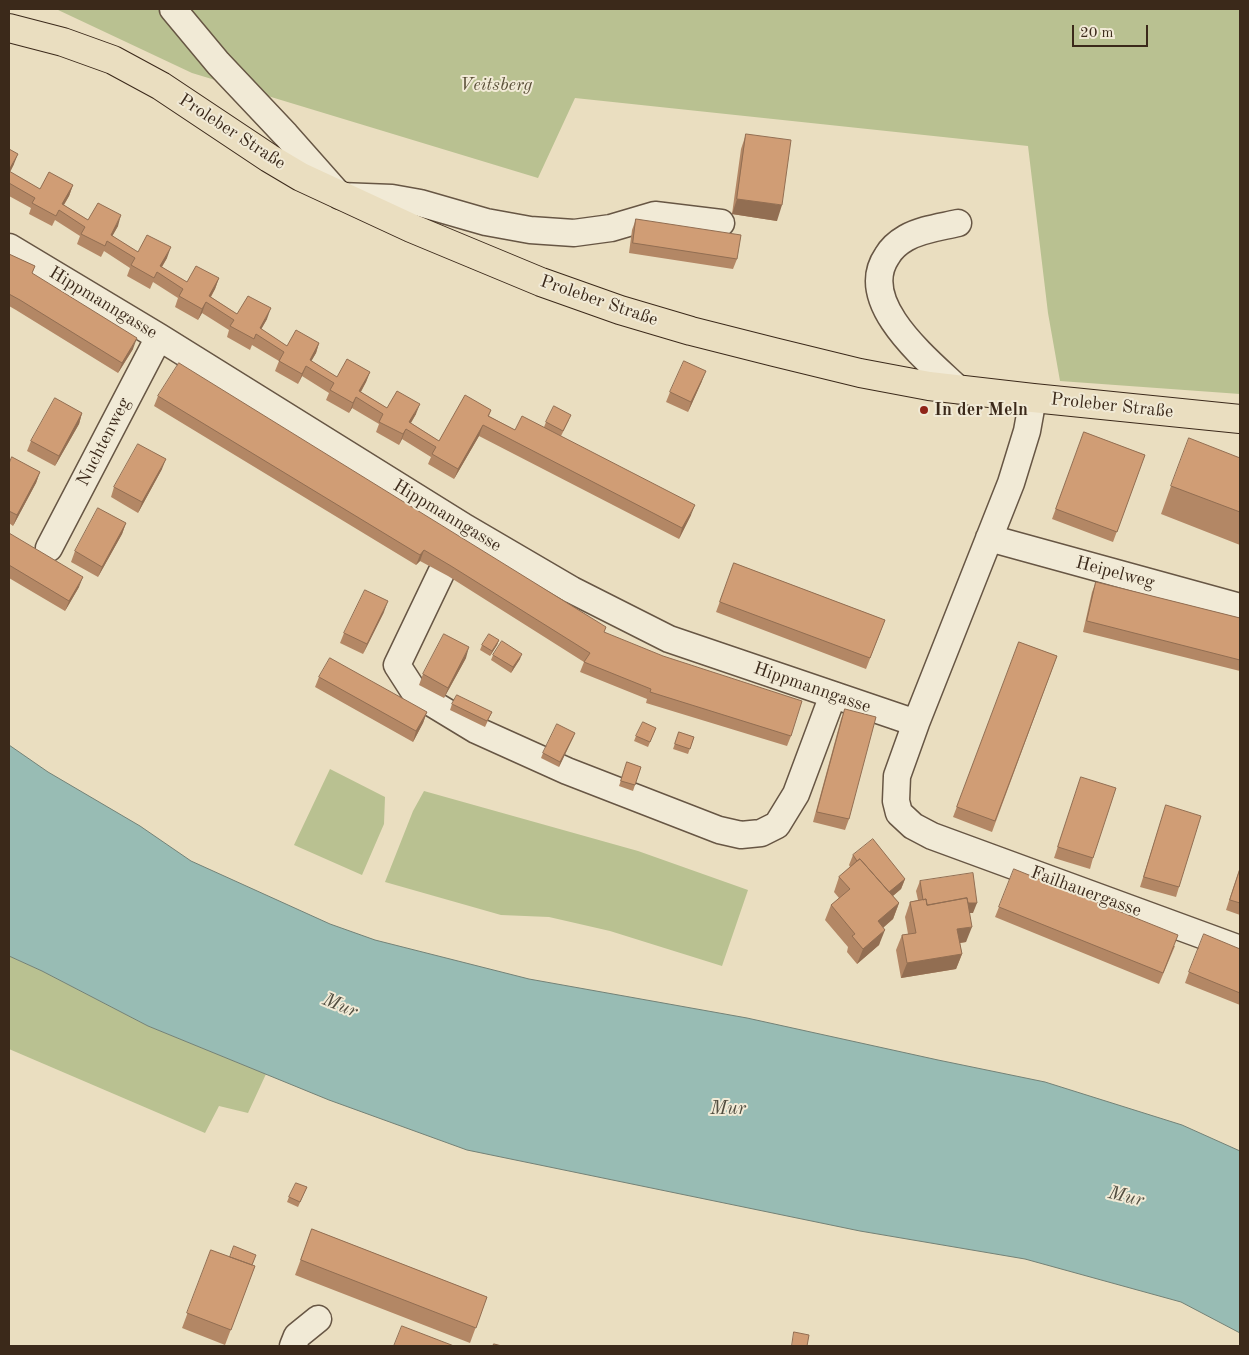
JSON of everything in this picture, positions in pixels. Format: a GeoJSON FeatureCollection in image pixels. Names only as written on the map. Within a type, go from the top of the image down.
{"type":"FeatureCollection","features":[{"type":"Feature","properties":{"kind":"main road","name":"Proleber Straße"},"geometry":{"type":"LineString","coordinates":[[9,28],[63,42],[113,60],[161,86],[269,158],[301,177],[411,228],[541,282],[620,310],[691,331],[774,352],[860,373],[929,386],[1240,419]]}},
{"type":"Feature","properties":{"kind":"street"},"geometry":{"type":"LineString","coordinates":[[173,9],[218,63],[340,196],[392,198],[420,203],[486,222],[530,230],[574,233],[611,228],[656,215],[721,224]]}},
{"type":"Feature","properties":{"kind":"street"},"geometry":{"type":"LineString","coordinates":[[958,223],[928,230],[906,238],[891,250],[881,263],[878,277],[886,310],[899,329],[959,390]]}},
{"type":"Feature","properties":{"kind":"street","name":"Hippmanngasse"},"geometry":{"type":"LineString","coordinates":[[9,247],[159,337],[461,538],[572,590],[669,639],[916,723]]}},
{"type":"Feature","properties":{"kind":"street","name":"Nuchtenweg"},"geometry":{"type":"LineString","coordinates":[[49,548],[159,337]]}},
{"type":"Feature","properties":{"kind":"street"},"geometry":{"type":"LineString","coordinates":[[916,723],[1012,483],[1027,431],[1033,398]]}},
{"type":"Feature","properties":{"kind":"street","name":"Heipelweg"},"geometry":{"type":"LineString","coordinates":[[989,538],[1240,607]]}},
{"type":"Feature","properties":{"kind":"street"},"geometry":{"type":"LineString","coordinates":[[441,573],[397,665],[415,693],[476,730],[567,771],[719,830],[741,835],[761,833],[777,825],[796,794],[833,695]]}},
{"type":"Feature","properties":{"kind":"street","name":"Failhauergasse"},"geometry":{"type":"LineString","coordinates":[[916,723],[897,776],[896,801],[899,813],[913,826],[932,836],[1240,949]]}},
{"type":"Feature","properties":{"kind":"street"},"geometry":{"type":"LineString","coordinates":[[293,1346],[297,1336],[318,1319]]}},
{"type":"Feature","properties":{"kind":"green space","name":"Veitsberg"},"geometry":{"type":"Polygon","coordinates":[[[56,9],[1240,9],[1240,394],[1060,381],[1048,313],[1028,146],[575,98],[538,178],[192,73],[56,9]]]}},
{"type":"Feature","properties":{"kind":"green space"},"geometry":{"type":"Polygon","coordinates":[[[330,769],[385,797],[384,824],[362,875],[294,845],[330,769]]]}},
{"type":"Feature","properties":{"kind":"green space"},"geometry":{"type":"Polygon","coordinates":[[[424,791],[638,851],[748,890],[722,966],[610,931],[549,917],[501,915],[385,882],[413,811],[424,791]]]}},
{"type":"Feature","properties":{"kind":"green space"},"geometry":{"type":"Polygon","coordinates":[[[9,956],[148,1026],[266,1074],[248,1113],[219,1106],[205,1133],[9,1049],[9,956]]]}},
{"type":"Feature","properties":{"kind":"water","name":"Mur"},"geometry":{"type":"Polygon","coordinates":[[[9,745],[48,772],[140,826],[191,861],[330,924],[375,940],[529,979],[747,1018],[1045,1082],[1182,1125],[1240,1151],[1240,1333],[1181,1302],[1025,1259],[860,1231],[467,1150],[329,1100],[148,1026],[9,956],[9,745]]]}},
{"type":"Feature","properties":{"kind":"building"},"geometry":{"type":"Polygon","coordinates":[[[746,134],[791,140],[782,205],[737,199],[746,134]]]}},
{"type":"Feature","properties":{"kind":"building"},"geometry":{"type":"Polygon","coordinates":[[[9,149],[18,154],[9,170],[9,149]]]}},
{"type":"Feature","properties":{"kind":"building"},"geometry":{"type":"Polygon","coordinates":[[[9,171],[40,189],[49,172],[73,185],[62,204],[88,220],[98,203],[121,215],[111,235],[138,252],[147,235],[171,247],[160,266],[187,282],[196,266],[219,278],[209,296],[237,314],[248,296],[271,308],[260,328],[287,346],[296,330],[319,343],[310,360],[337,377],[347,359],[370,372],[359,391],[387,408],[397,391],[420,404],[409,422],[439,441],[465,395],[491,410],[488,416],[515,430],[522,416],[695,505],[682,528],[483,425],[458,469],[432,454],[436,447],[406,429],[403,434],[379,422],[383,414],[356,397],[353,403],[330,390],[334,383],[306,366],[302,374],[279,361],[284,352],[256,334],[254,339],[230,326],[234,320],[206,302],[202,309],[179,296],[183,289],[157,272],[154,278],[131,265],[135,258],[107,241],[105,246],[81,234],[85,227],[59,210],[56,216],[32,203],[35,198],[9,183],[9,171]]]}},
{"type":"Feature","properties":{"kind":"building"},"geometry":{"type":"Polygon","coordinates":[[[636,219],[741,235],[737,259],[633,243],[636,219]]]}},
{"type":"Feature","properties":{"kind":"building"},"geometry":{"type":"Polygon","coordinates":[[[9,254],[35,266],[32,273],[137,338],[122,363],[9,294],[9,254]]]}},
{"type":"Feature","properties":{"kind":"building"},"geometry":{"type":"Polygon","coordinates":[[[684,361],[706,371],[691,402],[670,392],[684,361]]]}},
{"type":"Feature","properties":{"kind":"building"},"geometry":{"type":"Polygon","coordinates":[[[179,363],[606,627],[604,632],[663,656],[802,701],[791,736],[650,692],[651,689],[584,662],[590,653],[451,566],[424,550],[420,555],[158,396],[179,363]]]}},
{"type":"Feature","properties":{"kind":"building"},"geometry":{"type":"Polygon","coordinates":[[[55,398],[82,413],[59,456],[31,441],[55,398]]]}},
{"type":"Feature","properties":{"kind":"building"},"geometry":{"type":"Polygon","coordinates":[[[554,406],[571,415],[563,431],[546,422],[554,406]]]}},
{"type":"Feature","properties":{"kind":"building"},"geometry":{"type":"Polygon","coordinates":[[[1084,432],[1145,455],[1117,532],[1056,509],[1084,432]]]}},
{"type":"Feature","properties":{"kind":"building"},"geometry":{"type":"Polygon","coordinates":[[[1189,438],[1240,458],[1240,512],[1171,486],[1189,438]]]}},
{"type":"Feature","properties":{"kind":"building"},"geometry":{"type":"Polygon","coordinates":[[[138,444],[166,459],[142,502],[114,487],[138,444]]]}},
{"type":"Feature","properties":{"kind":"building"},"geometry":{"type":"Polygon","coordinates":[[[12,457],[40,472],[17,515],[9,511],[9,464],[12,457]]]}},
{"type":"Feature","properties":{"kind":"building"},"geometry":{"type":"Polygon","coordinates":[[[98,508],[126,523],[102,567],[75,551],[98,508]]]}},
{"type":"Feature","properties":{"kind":"building"},"geometry":{"type":"Polygon","coordinates":[[[9,533],[83,577],[69,601],[9,565],[9,533]]]}},
{"type":"Feature","properties":{"kind":"building"},"geometry":{"type":"Polygon","coordinates":[[[734,563],[885,620],[870,658],[720,602],[734,563]]]}},
{"type":"Feature","properties":{"kind":"building"},"geometry":{"type":"Polygon","coordinates":[[[1096,582],[1240,618],[1240,660],[1087,621],[1096,582]]]}},
{"type":"Feature","properties":{"kind":"building"},"geometry":{"type":"Polygon","coordinates":[[[365,590],[388,601],[367,644],[344,633],[365,590]]]}},
{"type":"Feature","properties":{"kind":"building"},"geometry":{"type":"Polygon","coordinates":[[[444,634],[469,647],[448,688],[423,674],[444,634]]]}},
{"type":"Feature","properties":{"kind":"building"},"geometry":{"type":"Polygon","coordinates":[[[489,634],[499,640],[492,651],[482,645],[489,634]]]}},
{"type":"Feature","properties":{"kind":"building"},"geometry":{"type":"Polygon","coordinates":[[[502,641],[522,654],[513,667],[493,655],[502,641]]]}},
{"type":"Feature","properties":{"kind":"building"},"geometry":{"type":"Polygon","coordinates":[[[1019,642],[1057,656],[995,821],[957,807],[1019,642]]]}},
{"type":"Feature","properties":{"kind":"building"},"geometry":{"type":"Polygon","coordinates":[[[330,658],[427,712],[416,731],[319,677],[330,658]]]}},
{"type":"Feature","properties":{"kind":"building"},"geometry":{"type":"Polygon","coordinates":[[[457,695],[492,712],[487,721],[452,704],[457,695]]]}},
{"type":"Feature","properties":{"kind":"building"},"geometry":{"type":"Polygon","coordinates":[[[845,709],[876,717],[849,819],[817,812],[845,709]]]}},
{"type":"Feature","properties":{"kind":"building"},"geometry":{"type":"Polygon","coordinates":[[[643,722],[656,728],[650,742],[636,736],[643,722]]]}},
{"type":"Feature","properties":{"kind":"building"},"geometry":{"type":"Polygon","coordinates":[[[557,724],[575,733],[560,762],[543,753],[557,724]]]}},
{"type":"Feature","properties":{"kind":"building"},"geometry":{"type":"Polygon","coordinates":[[[679,732],[694,737],[690,749],[675,744],[679,732]]]}},
{"type":"Feature","properties":{"kind":"building"},"geometry":{"type":"Polygon","coordinates":[[[627,762],[641,767],[635,785],[621,781],[627,762]]]}},
{"type":"Feature","properties":{"kind":"building"},"geometry":{"type":"Polygon","coordinates":[[[1081,777],[1116,788],[1093,858],[1058,847],[1081,777]]]}},
{"type":"Feature","properties":{"kind":"building"},"geometry":{"type":"Polygon","coordinates":[[[1166,805],[1201,816],[1179,887],[1144,877],[1166,805]]]}},
{"type":"Feature","properties":{"kind":"building"},"geometry":{"type":"Polygon","coordinates":[[[873,839],[905,879],[889,892],[860,859],[857,861],[853,855],[873,839]]]}},
{"type":"Feature","properties":{"kind":"building"},"geometry":{"type":"Polygon","coordinates":[[[860,859],[899,903],[878,921],[885,930],[863,949],[852,936],[855,934],[831,905],[850,889],[839,877],[860,859]]]}},
{"type":"Feature","properties":{"kind":"building"},"geometry":{"type":"Polygon","coordinates":[[[1014,869],[1178,935],[1163,973],[999,907],[1014,869]]]}},
{"type":"Feature","properties":{"kind":"building"},"geometry":{"type":"Polygon","coordinates":[[[1240,869],[1240,903],[1230,900],[1240,869]]]}},
{"type":"Feature","properties":{"kind":"building"},"geometry":{"type":"Polygon","coordinates":[[[973,873],[977,903],[968,903],[967,898],[927,905],[926,899],[923,900],[920,881],[973,873]]]}},
{"type":"Feature","properties":{"kind":"building"},"geometry":{"type":"Polygon","coordinates":[[[967,898],[972,927],[957,929],[962,954],[907,963],[902,935],[916,933],[910,902],[926,899],[927,905],[967,898]]]}},
{"type":"Feature","properties":{"kind":"building"},"geometry":{"type":"Polygon","coordinates":[[[1204,934],[1240,949],[1240,993],[1189,972],[1204,934]]]}},
{"type":"Feature","properties":{"kind":"building"},"geometry":{"type":"Polygon","coordinates":[[[296,1183],[307,1187],[300,1202],[289,1197],[296,1183]]]}},
{"type":"Feature","properties":{"kind":"building"},"geometry":{"type":"Polygon","coordinates":[[[312,1229],[487,1297],[476,1328],[301,1260],[312,1229]]]}},
{"type":"Feature","properties":{"kind":"building"},"geometry":{"type":"Polygon","coordinates":[[[234,1246],[256,1255],[252,1265],[230,1257],[234,1246]]]}},
{"type":"Feature","properties":{"kind":"building"},"geometry":{"type":"Polygon","coordinates":[[[211,1250],[255,1266],[231,1330],[187,1313],[211,1250]]]}},
{"type":"Feature","properties":{"kind":"building"},"geometry":{"type":"Polygon","coordinates":[[[402,1326],[454,1346],[394,1346],[402,1326]]]}},
{"type":"Feature","properties":{"kind":"building"},"geometry":{"type":"Polygon","coordinates":[[[794,1332],[809,1335],[807,1346],[792,1346],[794,1332]]]}},
{"type":"Feature","properties":{"kind":"place","name":"In der Meln"},"geometry":{"type":"Point","coordinates":[924,410]}}]}
